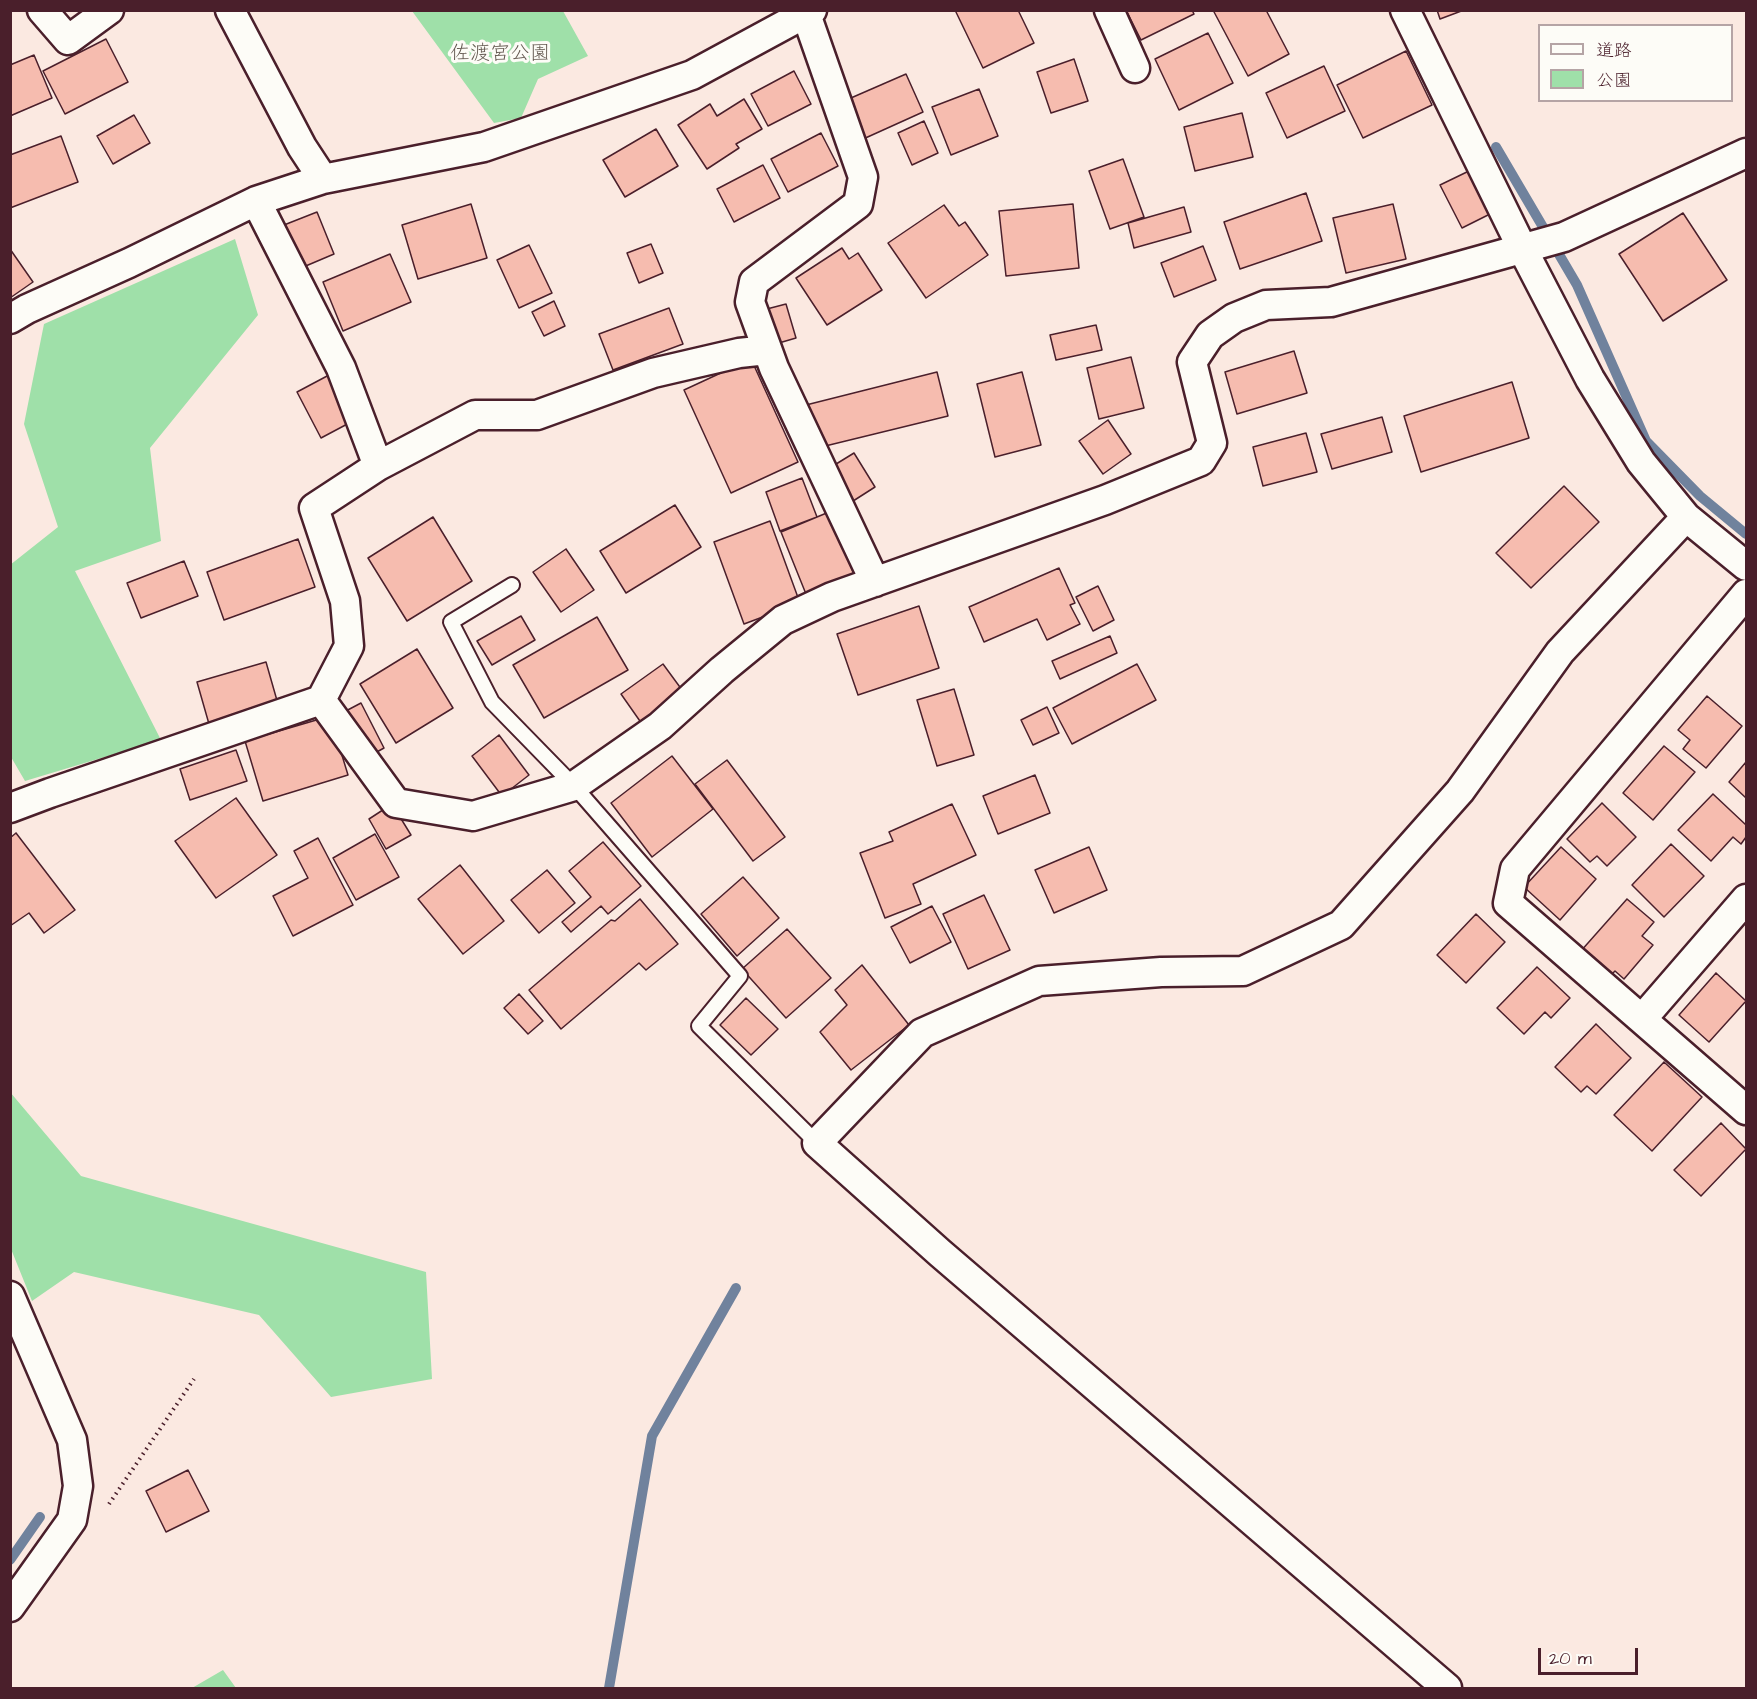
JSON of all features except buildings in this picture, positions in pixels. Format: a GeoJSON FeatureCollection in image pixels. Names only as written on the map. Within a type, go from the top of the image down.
{"type":"FeatureCollection","features":[{"type":"Feature","properties":{"kind":"street"},"geometry":{"type":"LineString","coordinates":[[42,10],[68,40],[109,10]]}},
{"type":"Feature","properties":{"kind":"street"},"geometry":{"type":"LineString","coordinates":[[230,10],[302,147],[323,179]]}},
{"type":"Feature","properties":{"kind":"street"},"geometry":{"type":"LineString","coordinates":[[1109,10],[1136,68]]}},
{"type":"Feature","properties":{"kind":"street"},"geometry":{"type":"LineString","coordinates":[[1406,10],[1523,250],[1596,388],[1641,462],[1686,517],[1746,566]]}},
{"type":"Feature","properties":{"kind":"street"},"geometry":{"type":"LineString","coordinates":[[10,320],[27,309],[129,263],[256,201],[323,179],[484,147],[692,75],[809,12],[863,177],[858,204],[754,282],[750,302],[779,379],[875,582]]}},
{"type":"Feature","properties":{"kind":"street"},"geometry":{"type":"LineString","coordinates":[[321,700],[396,802],[472,816],[574,786],[660,726],[722,670],[783,621],[832,597],[1105,500],[1201,461],[1212,444],[1192,362],[1210,335],[1234,318],[1266,305],[1331,302],[1564,237],[1746,153]]}},
{"type":"Feature","properties":{"kind":"street"},"geometry":{"type":"LineString","coordinates":[[256,201],[341,368],[378,466]]}},
{"type":"Feature","properties":{"kind":"street"},"geometry":{"type":"LineString","coordinates":[[10,808],[321,700],[349,646],[345,601],[314,508],[378,466],[475,415],[537,415],[653,373],[740,352],[767,350]]}},
{"type":"Feature","properties":{"kind":"street"},"geometry":{"type":"LineString","coordinates":[[1447,1689],[949,1261],[817,1143],[922,1033],[1039,981],[1161,972],[1243,971],[1341,926],[1460,791],[1560,652],[1686,517]]}},
{"type":"Feature","properties":{"kind":"street"},"geometry":{"type":"LineString","coordinates":[[1746,594],[1515,869],[1508,903],[1746,1110]]}},
{"type":"Feature","properties":{"kind":"street"},"geometry":{"type":"LineString","coordinates":[[1642,1019],[1746,898]]}},
{"type":"Feature","properties":{"kind":"street"},"geometry":{"type":"LineString","coordinates":[[10,1296],[72,1440],[78,1486],[72,1520],[10,1607]]}},
{"type":"Feature","properties":{"kind":"lane"},"geometry":{"type":"LineString","coordinates":[[512,585],[451,622],[492,702],[574,786],[740,976],[699,1026],[817,1143]]}},
{"type":"Feature","properties":{"kind":"path"},"geometry":{"type":"LineString","coordinates":[[72,1520],[101,1514],[194,1379]]}},
{"type":"Feature","properties":{"kind":"green space","name":"佐渡宮公園"},"geometry":{"type":"Polygon","coordinates":[[[412,11],[563,11],[588,56],[538,79],[521,118],[494,123],[412,11]]]}},
{"type":"Feature","properties":{"kind":"green space"},"geometry":{"type":"Polygon","coordinates":[[[235,239],[258,315],[150,448],[161,541],[75,571],[161,740],[25,781],[11,757],[10,565],[58,527],[24,424],[44,324],[235,239]]]}},
{"type":"Feature","properties":{"kind":"green space"},"geometry":{"type":"Polygon","coordinates":[[[10,1092],[81,1176],[426,1272],[432,1379],[331,1397],[259,1315],[74,1272],[32,1301],[11,1249],[10,1092]]]}},
{"type":"Feature","properties":{"kind":"green space"},"geometry":{"type":"Polygon","coordinates":[[[223,1670],[236,1688],[192,1688],[223,1670]]]}},
{"type":"Feature","properties":{"kind":"waterway"},"geometry":{"type":"LineString","coordinates":[[1496,147],[1577,285],[1646,441],[1700,496],[1746,534]]}},
{"type":"Feature","properties":{"kind":"waterway"},"geometry":{"type":"LineString","coordinates":[[609,1688],[652,1436],[736,1288]]}},
{"type":"Feature","properties":{"kind":"waterway"},"geometry":{"type":"LineString","coordinates":[[10,1560],[40,1517]]}}]}
